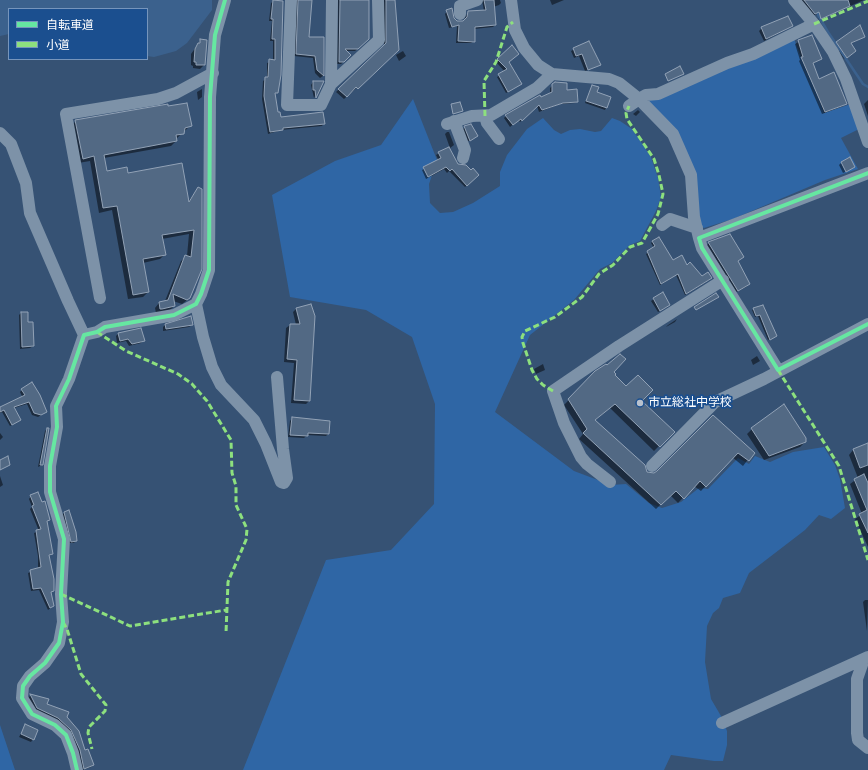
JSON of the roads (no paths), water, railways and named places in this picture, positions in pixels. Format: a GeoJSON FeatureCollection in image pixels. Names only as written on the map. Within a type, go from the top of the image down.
{"type":"FeatureCollection","features":[{"type":"Feature","properties":{"kind":"street"},"geometry":{"type":"LineString","coordinates":[[84,334],[97,332],[105,327],[174,315],[196,304],[201,294],[209,270],[210,97],[215,36],[225,0]]}},
{"type":"Feature","properties":{"kind":"street"},"geometry":{"type":"LineString","coordinates":[[291,0],[287,105],[321,105],[331,84],[379,40],[378,0]]}},
{"type":"Feature","properties":{"kind":"street"},"geometry":{"type":"LineString","coordinates":[[331,84],[332,0]]}},
{"type":"Feature","properties":{"kind":"street"},"geometry":{"type":"LineString","coordinates":[[460,14],[460,6],[476,0]]}},
{"type":"Feature","properties":{"kind":"street"},"geometry":{"type":"LineString","coordinates":[[511,0],[515,30],[524,48],[538,65],[552,74],[609,79],[619,83],[639,99],[673,134],[691,175],[698,233],[702,248],[778,370]]}},
{"type":"Feature","properties":{"kind":"street"},"geometry":{"type":"LineString","coordinates":[[794,0],[814,24],[833,52],[846,79],[868,142]]}},
{"type":"Feature","properties":{"kind":"street"},"geometry":{"type":"LineString","coordinates":[[629,106],[646,95],[658,94],[727,63],[753,54],[814,24]]}},
{"type":"Feature","properties":{"kind":"street"},"geometry":{"type":"LineString","coordinates":[[100,298],[66,114],[158,99],[176,93],[212,73]]}},
{"type":"Feature","properties":{"kind":"street"},"geometry":{"type":"LineString","coordinates":[[462,158],[465,150],[450,123],[472,116],[491,116],[515,103],[545,82],[552,74]]}},
{"type":"Feature","properties":{"kind":"street"},"geometry":{"type":"LineString","coordinates":[[485,116],[487,123],[499,140]]}},
{"type":"Feature","properties":{"kind":"street"},"geometry":{"type":"LineString","coordinates":[[0,133],[11,144],[26,183],[30,213],[84,334],[69,379],[56,406],[57,427],[50,466],[50,492],[64,539],[61,636],[53,654],[46,663],[30,676],[23,686],[22,698],[32,714],[55,725],[66,735],[73,753],[77,770]]}},
{"type":"Feature","properties":{"kind":"street"},"geometry":{"type":"LineString","coordinates":[[662,225],[670,219],[698,233],[868,173]]}},
{"type":"Feature","properties":{"kind":"street"},"geometry":{"type":"LineString","coordinates":[[610,482],[587,464],[581,457],[564,423],[554,391],[625,342],[723,280]]}},
{"type":"Feature","properties":{"kind":"street"},"geometry":{"type":"LineString","coordinates":[[196,304],[203,337],[212,367],[221,385],[254,420],[266,444],[281,482],[284,483],[288,478],[283,449],[277,377]]}},
{"type":"Feature","properties":{"kind":"street"},"geometry":{"type":"LineString","coordinates":[[652,466],[714,402],[764,379],[778,370],[868,324]]}},
{"type":"Feature","properties":{"kind":"street"},"geometry":{"type":"LineString","coordinates":[[722,723],[866,658]]}},
{"type":"Feature","properties":{"kind":"street"},"geometry":{"type":"LineString","coordinates":[[866,658],[858,679],[857,733],[858,740],[868,748]]}},
{"type":"Feature","properties":{"kind":"waterway"},"geometry":{"type":"LineString","coordinates":[[818,10],[818,15],[828,32],[863,84],[868,87]]}},
{"type":"Feature","properties":{"kind":"place","name":"市立総社中学校"},"geometry":{"type":"Point","coordinates":[640,403]}}]}
